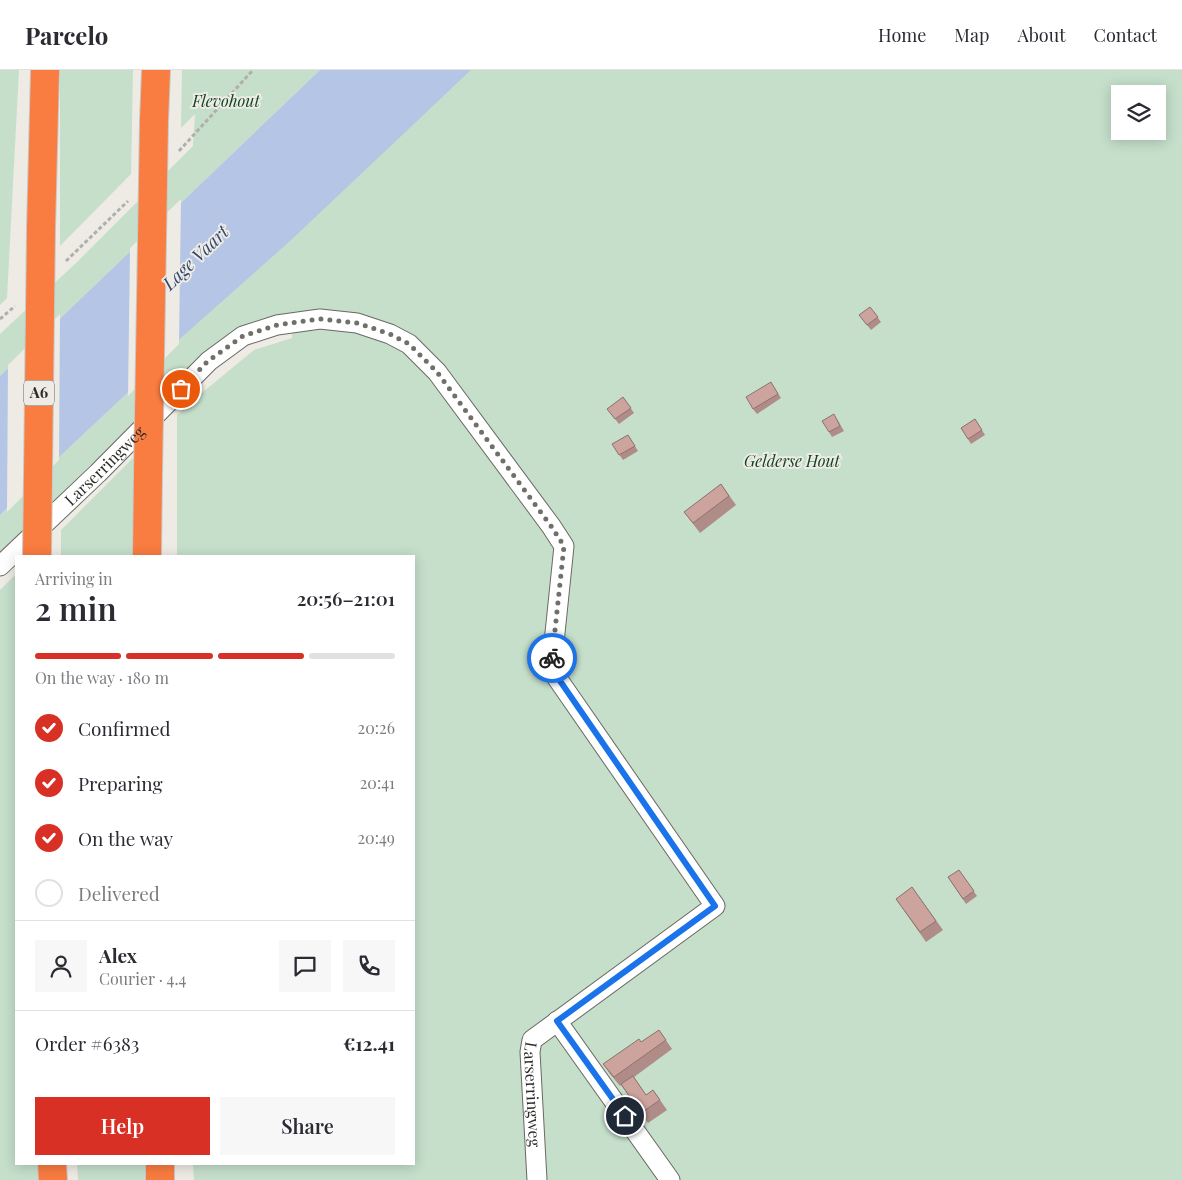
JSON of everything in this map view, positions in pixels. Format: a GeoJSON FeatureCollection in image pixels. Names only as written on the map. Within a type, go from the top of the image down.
{"type":"FeatureCollection","features":[{"type":"Feature","properties":{"kind":"highway","name":"A6"},"geometry":{"type":"LineString","coordinates":[[37,555],[45,70]]}},
{"type":"Feature","properties":{"kind":"highway"},"geometry":{"type":"LineString","coordinates":[[147,555],[156,70]]}},
{"type":"Feature","properties":{"kind":"highway"},"geometry":{"type":"LineString","coordinates":[[52,1165],[52,1180]]}},
{"type":"Feature","properties":{"kind":"highway"},"geometry":{"type":"LineString","coordinates":[[160,1165],[160,1180]]}},
{"type":"Feature","properties":{"kind":"street","name":"Larserringweg"},"geometry":{"type":"LineString","coordinates":[[0,566],[98,473],[208,361],[243,336],[277,325],[320,319],[357,323],[390,334],[409,344],[437,372],[564,546],[552,662],[558,678],[715,906],[532,1040],[530,1052],[537,1180]]}},
{"type":"Feature","properties":{"kind":"street","name":"Larserringweg"},"geometry":{"type":"LineString","coordinates":[[557,1021],[670,1180]]}},
{"type":"Feature","properties":{"kind":"green space"},"geometry":{"type":"Polygon","coordinates":[[[0,70],[19,70],[7,298],[0,305],[0,70]]]}},
{"type":"Feature","properties":{"kind":"green space"},"geometry":{"type":"Polygon","coordinates":[[[60,70],[133,70],[131,174],[60,246],[60,70]]]}},
{"type":"Feature","properties":{"kind":"green space","name":"Flevohout"},"geometry":{"type":"Polygon","coordinates":[[[182,70],[320,70],[0,376],[0,334],[76,263],[193,146],[195,114],[181,128],[182,70]]]}},
{"type":"Feature","properties":{"kind":"green space","name":"Gelderse Hout"},"geometry":{"type":"Polygon","coordinates":[[[471,70],[1182,70],[1182,1180],[194,1180],[193,1165],[415,1165],[415,555],[177,555],[177,415],[254,350],[292,338],[292,318],[238,331],[0,561],[0,515],[138,383],[182,337],[471,70]]]}},
{"type":"Feature","properties":{"kind":"green space"},"geometry":{"type":"Polygon","coordinates":[[[141,450],[142,555],[61,555],[61,530],[141,450]]]}},
{"type":"Feature","properties":{"kind":"green space"},"geometry":{"type":"Polygon","coordinates":[[[15,575],[15,1165],[39,1165],[40,1180],[0,1180],[0,590],[15,575]]]}},
{"type":"Feature","properties":{"kind":"green space"},"geometry":{"type":"Polygon","coordinates":[[[77,1165],[157,1165],[157,1180],[78,1180],[77,1165]]]}},
{"type":"Feature","properties":{"kind":"water","name":"Lage Vaart"},"geometry":{"type":"Polygon","coordinates":[[[320,70],[471,70],[290,241],[182,337],[138,383],[0,515],[0,376],[320,70]]]}},
{"type":"Feature","properties":{"kind":"pier"},"geometry":{"type":"Polygon","coordinates":[[[181,199],[179,344],[128,396],[130,248],[181,199]]]}},
{"type":"Feature","properties":{"kind":"pier"},"geometry":{"type":"Polygon","coordinates":[[[60,314],[59,460],[7,512],[8,365],[60,314]]]}},
{"type":"Feature","properties":{"kind":"building"},"geometry":{"type":"Polygon","coordinates":[[[870,307],[878,317],[867,325],[859,315],[870,307]]]}},
{"type":"Feature","properties":{"kind":"building"},"geometry":{"type":"Polygon","coordinates":[[[771,382],[778,394],[753,409],[746,397],[771,382]]]}},
{"type":"Feature","properties":{"kind":"building"},"geometry":{"type":"Polygon","coordinates":[[[623,397],[631,408],[615,419],[607,409],[623,397]]]}},
{"type":"Feature","properties":{"kind":"building"},"geometry":{"type":"Polygon","coordinates":[[[834,414],[840,426],[829,432],[822,421],[834,414]]]}},
{"type":"Feature","properties":{"kind":"building"},"geometry":{"type":"Polygon","coordinates":[[[975,419],[982,430],[968,439],[961,428],[975,419]]]}},
{"type":"Feature","properties":{"kind":"building"},"geometry":{"type":"Polygon","coordinates":[[[628,435],[635,446],[619,455],[612,444],[628,435]]]}},
{"type":"Feature","properties":{"kind":"building"},"geometry":{"type":"Polygon","coordinates":[[[721,484],[729,496],[693,523],[684,512],[721,484]]]}},
{"type":"Feature","properties":{"kind":"building"},"geometry":{"type":"Polygon","coordinates":[[[959,870],[974,891],[963,899],[948,877],[959,870]]]}},
{"type":"Feature","properties":{"kind":"building"},"geometry":{"type":"Polygon","coordinates":[[[912,887],[936,921],[920,932],[896,899],[912,887]]]}},
{"type":"Feature","properties":{"kind":"building"},"geometry":{"type":"Polygon","coordinates":[[[659,1030],[666,1040],[614,1077],[603,1064],[639,1039],[641,1042],[659,1030]]]}},
{"type":"Feature","properties":{"kind":"building"},"geometry":{"type":"Polygon","coordinates":[[[633,1076],[646,1095],[653,1090],[660,1100],[641,1113],[621,1084],[633,1076]]]}},
{"type":"Feature","properties":{"kind":"way so far"},"geometry":{"type":"LineString","coordinates":[[181,389],[208,361],[243,336],[296,321],[320,319],[357,323],[390,334],[409,344],[437,372],[564,546],[552,658]]}},
{"type":"Feature","properties":{"kind":"route"},"geometry":{"type":"LineString","coordinates":[[552,658],[558,678],[715,906],[557,1021],[625,1116]]}}]}
